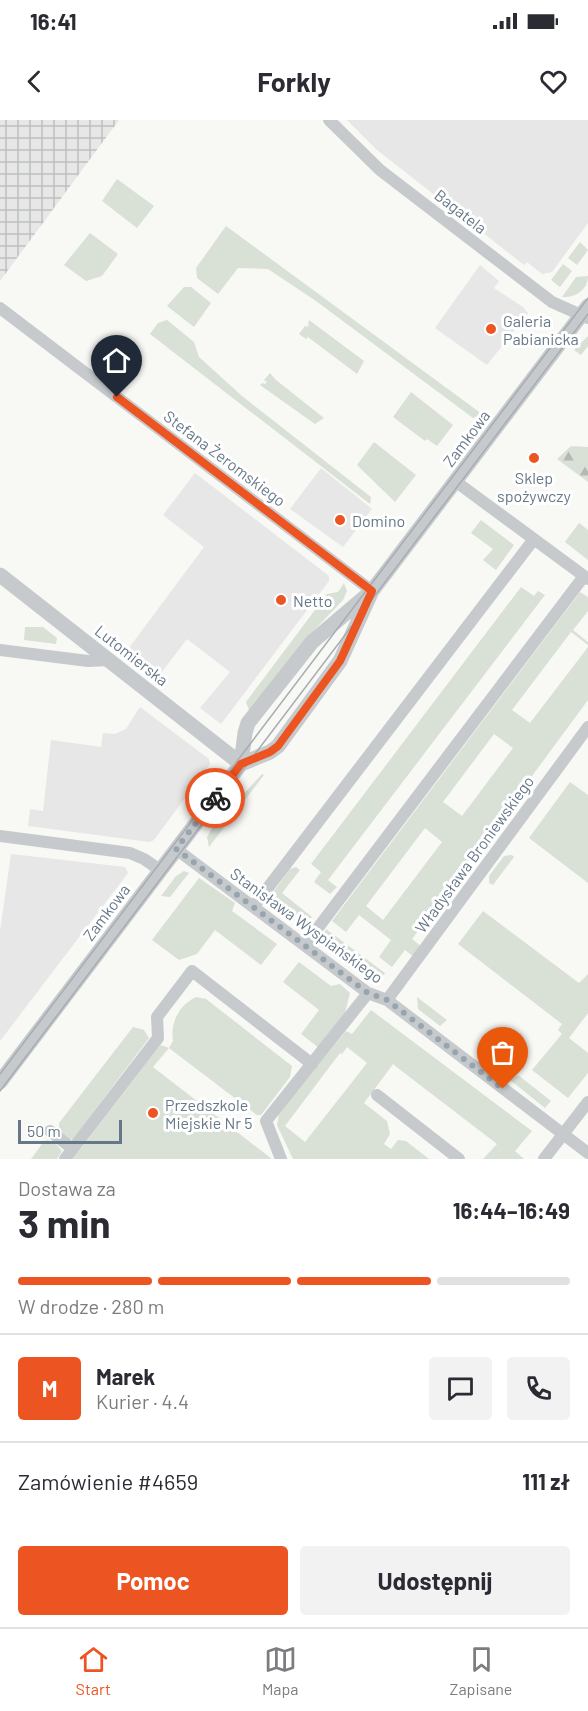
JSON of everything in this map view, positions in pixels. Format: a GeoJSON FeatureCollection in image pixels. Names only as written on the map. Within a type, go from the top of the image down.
{"type":"FeatureCollection","features":[{"type":"Feature","properties":{"kind":"street","name":"Bagatela"},"geometry":{"type":"LineString","coordinates":[[329,120],[389,176],[552,302],[586,313]]}},
{"type":"Feature","properties":{"kind":"street","name":"Stefana Żeromskiego"},"geometry":{"type":"LineString","coordinates":[[0,308],[372,591]]}},
{"type":"Feature","properties":{"kind":"street","name":"Zamkowa"},"geometry":{"type":"LineString","coordinates":[[241,764],[270,752],[278,746],[340,661],[372,591],[586,313]]}},
{"type":"Feature","properties":{"kind":"street"},"geometry":{"type":"LineString","coordinates":[[305,945],[586,577],[455,481]]}},
{"type":"Feature","properties":{"kind":"street"},"geometry":{"type":"LineString","coordinates":[[254,906],[534,540]]}},
{"type":"Feature","properties":{"kind":"street","name":"Lutomierska"},"geometry":{"type":"LineString","coordinates":[[0,575],[241,764]]}},
{"type":"Feature","properties":{"kind":"street","name":"Zamkowa"},"geometry":{"type":"LineString","coordinates":[[0,1082],[241,764],[248,723],[312,642],[372,591]]}},
{"type":"Feature","properties":{"kind":"street"},"geometry":{"type":"LineString","coordinates":[[0,650],[88,661],[109,660]]}},
{"type":"Feature","properties":{"kind":"street","name":"Władysława Broniewskiego"},"geometry":{"type":"LineString","coordinates":[[387,1000],[588,727]]}},
{"type":"Feature","properties":{"kind":"street"},"geometry":{"type":"LineString","coordinates":[[0,836],[130,853],[160,870]]}},
{"type":"Feature","properties":{"kind":"street","name":"Stanisława Wyspiańskiego"},"geometry":{"type":"LineString","coordinates":[[176,849],[368,993],[387,1000],[588,1153]]}},
{"type":"Feature","properties":{"kind":"street"},"geometry":{"type":"LineString","coordinates":[[50,1131],[69,1154],[158,1038],[157,1017],[192,971],[312,1064]]}},
{"type":"Feature","properties":{"kind":"street"},"geometry":{"type":"LineString","coordinates":[[281,1159],[266,1122],[368,993]]}},
{"type":"Feature","properties":{"kind":"street"},"geometry":{"type":"LineString","coordinates":[[377,1095],[459,1159]]}},
{"type":"Feature","properties":{"kind":"street"},"geometry":{"type":"LineString","coordinates":[[544,1159],[588,1102]]}},
{"type":"Feature","properties":{"kind":"shaded area"},"geometry":{"type":"Polygon","coordinates":[[[0,120],[119,120],[0,281],[0,120]]]}},
{"type":"Feature","properties":{"kind":"shaded area"},"geometry":{"type":"Polygon","coordinates":[[[347,120],[588,120],[588,223],[552,272],[542,274],[527,262],[524,265],[377,150],[347,120]]]}},
{"type":"Feature","properties":{"kind":"shaded area"},"geometry":{"type":"Polygon","coordinates":[[[480,265],[499,281],[494,288],[523,307],[528,313],[487,365],[435,328],[480,265]]]}},
{"type":"Feature","properties":{"kind":"shaded area"},"geometry":{"type":"Polygon","coordinates":[[[321,468],[372,509],[343,547],[290,509],[321,468]]]}},
{"type":"Feature","properties":{"kind":"shaded area"},"geometry":{"type":"Polygon","coordinates":[[[195,473],[329,576],[329,581],[221,724],[200,708],[230,672],[187,639],[158,677],[126,652],[204,547],[163,515],[195,473]]]}},
{"type":"Feature","properties":{"kind":"shaded area"},"geometry":{"type":"Polygon","coordinates":[[[140,707],[209,759],[210,764],[154,840],[150,842],[28,826],[30,809],[43,811],[51,740],[101,747],[103,733],[115,734],[126,729],[140,707]]]}},
{"type":"Feature","properties":{"kind":"shaded area"},"geometry":{"type":"Polygon","coordinates":[[[11,854],[125,867],[128,873],[0,1041],[0,931],[11,854]]]}},
{"type":"Feature","properties":{"kind":"green space"},"geometry":{"type":"Polygon","coordinates":[[[117,179],[154,206],[137,228],[102,201],[117,179]]]}},
{"type":"Feature","properties":{"kind":"green space"},"geometry":{"type":"Polygon","coordinates":[[[226,226],[482,414],[473,418],[316,301],[268,269],[238,268],[218,294],[197,278],[196,268],[226,226]]]}},
{"type":"Feature","properties":{"kind":"green space"},"geometry":{"type":"Polygon","coordinates":[[[90,233],[118,254],[102,276],[86,281],[64,265],[90,233]]]}},
{"type":"Feature","properties":{"kind":"green space"},"geometry":{"type":"Polygon","coordinates":[[[580,242],[588,250],[577,265],[568,258],[580,242]]]}},
{"type":"Feature","properties":{"kind":"green space"},"geometry":{"type":"Polygon","coordinates":[[[563,264],[572,271],[560,287],[551,280],[563,264]]]}},
{"type":"Feature","properties":{"kind":"green space"},"geometry":{"type":"Polygon","coordinates":[[[588,276],[586,285],[580,292],[562,297],[576,277],[588,276]]]}},
{"type":"Feature","properties":{"kind":"green space"},"geometry":{"type":"Polygon","coordinates":[[[184,287],[191,287],[211,303],[194,327],[167,306],[184,287]]]}},
{"type":"Feature","properties":{"kind":"green space"},"geometry":{"type":"Polygon","coordinates":[[[167,320],[194,342],[199,357],[242,396],[371,497],[370,504],[150,334],[158,323],[167,320]]]}},
{"type":"Feature","properties":{"kind":"green space"},"geometry":{"type":"Polygon","coordinates":[[[309,320],[364,361],[357,374],[308,337],[306,339],[299,334],[305,326],[308,327],[309,320]]]}},
{"type":"Feature","properties":{"kind":"green space"},"geometry":{"type":"Polygon","coordinates":[[[588,336],[588,346],[581,355],[574,350],[588,336]]]}},
{"type":"Feature","properties":{"kind":"green space"},"geometry":{"type":"Polygon","coordinates":[[[270,373],[324,418],[315,424],[260,385],[267,382],[264,380],[270,373]]]}},
{"type":"Feature","properties":{"kind":"green space"},"geometry":{"type":"Polygon","coordinates":[[[411,392],[453,425],[437,446],[427,439],[425,441],[393,417],[411,392]]]}},
{"type":"Feature","properties":{"kind":"green space"},"geometry":{"type":"Polygon","coordinates":[[[374,442],[416,475],[395,502],[357,465],[374,442]]]}},
{"type":"Feature","properties":{"kind":"green space"},"geometry":{"type":"Polygon","coordinates":[[[571,446],[588,447],[588,482],[557,459],[571,446]]]}},
{"type":"Feature","properties":{"kind":"green space"},"geometry":{"type":"Polygon","coordinates":[[[481,520],[514,545],[496,570],[483,560],[493,549],[471,533],[481,520]]]}},
{"type":"Feature","properties":{"kind":"green space"},"geometry":{"type":"Polygon","coordinates":[[[579,523],[588,530],[588,560],[565,542],[579,523]]]}},
{"type":"Feature","properties":{"kind":"green space"},"geometry":{"type":"Polygon","coordinates":[[[344,583],[347,591],[343,600],[303,642],[250,713],[246,702],[327,594],[338,592],[344,583]]]}},
{"type":"Feature","properties":{"kind":"green space"},"geometry":{"type":"Polygon","coordinates":[[[521,587],[534,596],[538,591],[545,595],[328,880],[337,887],[330,894],[314,882],[321,872],[311,864],[521,587]]]}},
{"type":"Feature","properties":{"kind":"green space"},"geometry":{"type":"Polygon","coordinates":[[[580,592],[588,597],[588,611],[573,630],[588,642],[588,645],[571,632],[512,710],[530,723],[588,647],[588,700],[412,939],[422,947],[414,957],[405,950],[392,967],[379,957],[391,940],[359,915],[346,932],[332,921],[580,592]],[[494,734],[443,802],[462,816],[513,748],[494,734]],[[425,828],[366,906],[383,920],[442,842],[425,828]]]}},
{"type":"Feature","properties":{"kind":"green space"},"geometry":{"type":"Polygon","coordinates":[[[25,627],[43,627],[57,638],[56,644],[24,640],[25,627]]]}},
{"type":"Feature","properties":{"kind":"green space"},"geometry":{"type":"Polygon","coordinates":[[[262,774],[264,775],[209,847],[207,837],[212,828],[262,774]]]}},
{"type":"Feature","properties":{"kind":"green space"},"geometry":{"type":"Polygon","coordinates":[[[570,782],[588,795],[588,883],[529,838],[570,782]]]}},
{"type":"Feature","properties":{"kind":"green space"},"geometry":{"type":"Polygon","coordinates":[[[504,856],[514,857],[493,885],[489,883],[489,876],[504,856]]]}},
{"type":"Feature","properties":{"kind":"green space"},"geometry":{"type":"Polygon","coordinates":[[[296,867],[300,870],[282,893],[312,917],[305,922],[273,899],[272,894],[290,869],[296,867]]]}},
{"type":"Feature","properties":{"kind":"green space"},"geometry":{"type":"Polygon","coordinates":[[[184,871],[189,873],[170,897],[161,896],[176,876],[184,871]]]}},
{"type":"Feature","properties":{"kind":"green space"},"geometry":{"type":"Polygon","coordinates":[[[199,878],[235,903],[232,911],[277,944],[261,965],[215,930],[197,954],[179,960],[152,940],[199,878]]]}},
{"type":"Feature","properties":{"kind":"green space"},"geometry":{"type":"Polygon","coordinates":[[[483,911],[579,983],[588,974],[588,1013],[569,1038],[588,1053],[588,1073],[568,1098],[532,1070],[562,1034],[558,1030],[562,1024],[458,944],[483,911]]]}},
{"type":"Feature","properties":{"kind":"green space"},"geometry":{"type":"Polygon","coordinates":[[[326,929],[385,973],[384,975],[377,977],[326,939],[324,935],[326,929]]]}},
{"type":"Feature","properties":{"kind":"green space"},"geometry":{"type":"Polygon","coordinates":[[[299,962],[331,986],[340,984],[350,993],[345,1013],[319,1048],[301,1034],[319,1010],[283,982],[299,962]]]}},
{"type":"Feature","properties":{"kind":"green space"},"geometry":{"type":"Polygon","coordinates":[[[196,997],[206,999],[292,1066],[290,1077],[261,1115],[257,1115],[169,1048],[173,1041],[174,1021],[180,1010],[196,997]]]}},
{"type":"Feature","properties":{"kind":"green space"},"geometry":{"type":"Polygon","coordinates":[[[417,997],[447,1020],[440,1026],[418,1009],[417,997]]]}},
{"type":"Feature","properties":{"kind":"green space"},"geometry":{"type":"Polygon","coordinates":[[[371,1010],[532,1131],[515,1151],[524,1159],[483,1159],[497,1144],[394,1063],[364,1103],[387,1121],[390,1134],[384,1144],[391,1149],[398,1140],[406,1141],[429,1159],[293,1159],[277,1125],[279,1113],[346,1031],[352,1034],[371,1010]],[[347,1047],[342,1054],[340,1053],[285,1126],[305,1142],[367,1063],[347,1047]]]}},
{"type":"Feature","properties":{"kind":"green space"},"geometry":{"type":"Polygon","coordinates":[[[133,1027],[144,1030],[149,1038],[73,1139],[68,1139],[59,1133],[59,1123],[133,1027]]]}},
{"type":"Feature","properties":{"kind":"green space","name":"Przedszkole Miejskie Nr 5"},"geometry":{"type":"Polygon","coordinates":[[[161,1045],[169,1048],[153,1067],[272,1159],[73,1159],[158,1048],[161,1045]]]}},
{"type":"Feature","properties":{"kind":"green space"},"geometry":{"type":"Polygon","coordinates":[[[518,1075],[551,1101],[545,1108],[510,1080],[518,1075]]]}},
{"type":"Feature","properties":{"kind":"green space"},"geometry":{"type":"Polygon","coordinates":[[[48,1140],[62,1151],[57,1159],[31,1159],[44,1141],[48,1140]]]}},
{"type":"Feature","properties":{"kind":"tram line"},"geometry":{"type":"LineString","coordinates":[[0,1074],[588,298]]}},
{"type":"Feature","properties":{"kind":"tram line"},"geometry":{"type":"LineString","coordinates":[[0,1091],[588,314]]}},
{"type":"Feature","properties":{"kind":"way so far"},"geometry":{"type":"LineString","coordinates":[[215,798],[176,849],[368,993],[387,1000],[503,1089]]}},
{"type":"Feature","properties":{"kind":"place","name":"Galeria Pabianicka"},"geometry":{"type":"Point","coordinates":[491,329]}},
{"type":"Feature","properties":{"kind":"place","name":"Sklep spożywczy"},"geometry":{"type":"Point","coordinates":[534,458]}},
{"type":"Feature","properties":{"kind":"place","name":"Domino"},"geometry":{"type":"Point","coordinates":[340,520]}},
{"type":"Feature","properties":{"kind":"place","name":"Netto"},"geometry":{"type":"Point","coordinates":[281,600]}},
{"type":"Feature","properties":{"kind":"place","name":"Przedszkole Miejskie Nr 5"},"geometry":{"type":"Point","coordinates":[153,1113]}},
{"type":"Feature","properties":{"kind":"route"},"geometry":{"type":"LineString","coordinates":[[117,397],[372,591],[358,617],[340,661],[329,679],[278,746],[270,752],[241,764],[215,798]]}}]}
